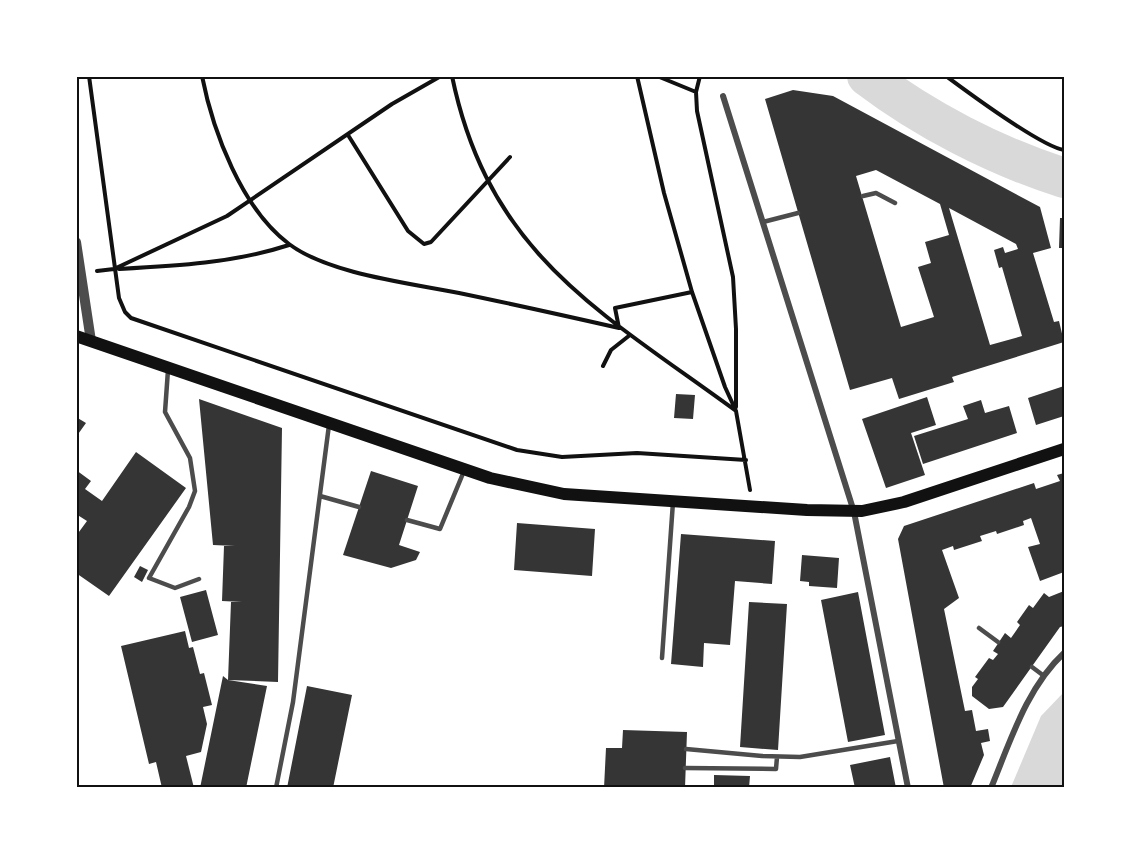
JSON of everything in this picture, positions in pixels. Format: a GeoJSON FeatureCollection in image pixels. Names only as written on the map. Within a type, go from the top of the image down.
{"type":"FeatureCollection","features":[{"type":"Feature","properties":{"kind":"main road"},"geometry":{"type":"LineString","coordinates":[[76,336],[504,482],[550,492],[673,502],[854,512],[892,506],[1065,449]]}},
{"type":"Feature","properties":{"kind":"street"},"geometry":{"type":"LineString","coordinates":[[723,96],[854,512],[908,788]]}},
{"type":"Feature","properties":{"kind":"street"},"geometry":{"type":"LineString","coordinates":[[76,242],[91,341]]}},
{"type":"Feature","properties":{"kind":"street"},"geometry":{"type":"LineString","coordinates":[[991,788],[1013,734],[1044,676],[1065,653]]}},
{"type":"Feature","properties":{"kind":"lane"},"geometry":{"type":"LineString","coordinates":[[863,196],[876,193],[895,203]]}},
{"type":"Feature","properties":{"kind":"lane"},"geometry":{"type":"LineString","coordinates":[[763,222],[798,213]]}},
{"type":"Feature","properties":{"kind":"lane"},"geometry":{"type":"LineString","coordinates":[[168,368],[165,412],[190,458],[195,490],[189,507],[149,578],[176,588],[199,579]]}},
{"type":"Feature","properties":{"kind":"lane"},"geometry":{"type":"LineString","coordinates":[[276,788],[292,702],[330,423]]}},
{"type":"Feature","properties":{"kind":"lane"},"geometry":{"type":"LineString","coordinates":[[407,520],[440,529],[465,469]]}},
{"type":"Feature","properties":{"kind":"lane"},"geometry":{"type":"LineString","coordinates":[[320,496],[359,507]]}},
{"type":"Feature","properties":{"kind":"lane"},"geometry":{"type":"LineString","coordinates":[[662,658],[673,502]]}},
{"type":"Feature","properties":{"kind":"lane"},"geometry":{"type":"LineString","coordinates":[[979,628],[999,642]]}},
{"type":"Feature","properties":{"kind":"lane"},"geometry":{"type":"LineString","coordinates":[[1032,667],[1044,676]]}},
{"type":"Feature","properties":{"kind":"lane"},"geometry":{"type":"LineString","coordinates":[[686,749],[777,757],[823,755],[898,741]]}},
{"type":"Feature","properties":{"kind":"lane"},"geometry":{"type":"LineString","coordinates":[[686,768],[776,769],[777,757]]}},
{"type":"Feature","properties":{"kind":"path"},"geometry":{"type":"LineString","coordinates":[[89,76],[114,269],[122,309],[135,320],[495,443],[534,454],[562,457],[637,453],[746,460]]}},
{"type":"Feature","properties":{"kind":"path"},"geometry":{"type":"LineString","coordinates":[[202,76],[220,141],[252,200],[268,224],[290,245],[320,260],[375,276],[619,328]]}},
{"type":"Feature","properties":{"kind":"path"},"geometry":{"type":"LineString","coordinates":[[395,76],[428,76]]}},
{"type":"Feature","properties":{"kind":"path"},"geometry":{"type":"LineString","coordinates":[[114,269],[213,224],[393,104],[441,76]]}},
{"type":"Feature","properties":{"kind":"path"},"geometry":{"type":"LineString","coordinates":[[452,76],[469,137],[488,181],[510,221],[541,258],[580,296],[619,328],[736,411]]}},
{"type":"Feature","properties":{"kind":"path"},"geometry":{"type":"LineString","coordinates":[[637,76],[664,194],[692,292],[725,387],[736,411]]}},
{"type":"Feature","properties":{"kind":"path"},"geometry":{"type":"LineString","coordinates":[[657,76],[696,92]]}},
{"type":"Feature","properties":{"kind":"path"},"geometry":{"type":"LineString","coordinates":[[700,76],[696,92],[697,111],[733,277],[736,329],[736,411],[750,484],[749,506]]}},
{"type":"Feature","properties":{"kind":"path"},"geometry":{"type":"LineString","coordinates":[[946,76],[1028,132],[1057,149],[1065,150]]}},
{"type":"Feature","properties":{"kind":"path"},"geometry":{"type":"LineString","coordinates":[[348,135],[408,231],[424,244],[431,242],[510,157]]}},
{"type":"Feature","properties":{"kind":"path"},"geometry":{"type":"LineString","coordinates":[[81,273],[204,263],[262,254],[290,245]]}},
{"type":"Feature","properties":{"kind":"path"},"geometry":{"type":"LineString","coordinates":[[619,328],[615,308],[692,292]]}},
{"type":"Feature","properties":{"kind":"path"},"geometry":{"type":"LineString","coordinates":[[603,366],[611,350],[630,335]]}},
{"type":"Feature","properties":{"kind":"shaded area"},"geometry":{"type":"Polygon","coordinates":[[[1064,692],[1064,787],[1011,787],[1041,716],[1064,692]]]}},
{"type":"Feature","properties":{"kind":"building"},"geometry":{"type":"Polygon","coordinates":[[[793,90],[833,96],[1040,207],[1051,248],[1033,253],[1054,322],[1059,321],[1064,342],[952,377],[954,382],[899,399],[892,378],[850,390],[765,99],[793,90]],[[876,170],[856,176],[901,327],[934,317],[918,267],[931,263],[925,242],[949,235],[940,204],[876,170]],[[949,208],[990,345],[1022,336],[1002,267],[999,268],[994,250],[1003,247],[1005,253],[1018,249],[1016,244],[949,208]]]}},
{"type":"Feature","properties":{"kind":"building"},"geometry":{"type":"Polygon","coordinates":[[[1060,218],[1064,218],[1064,248],[1059,248],[1060,218]]]}},
{"type":"Feature","properties":{"kind":"building"},"geometry":{"type":"Polygon","coordinates":[[[1064,386],[1064,416],[1036,425],[1028,398],[1064,386]]]}},
{"type":"Feature","properties":{"kind":"building"},"geometry":{"type":"Polygon","coordinates":[[[676,394],[695,395],[693,419],[674,418],[676,394]]]}},
{"type":"Feature","properties":{"kind":"building"},"geometry":{"type":"Polygon","coordinates":[[[927,397],[936,425],[911,433],[925,475],[886,488],[862,419],[927,397]]]}},
{"type":"Feature","properties":{"kind":"building"},"geometry":{"type":"Polygon","coordinates":[[[199,399],[282,428],[278,682],[228,680],[231,602],[242,602],[222,601],[224,546],[235,546],[213,545],[199,399]]]}},
{"type":"Feature","properties":{"kind":"building"},"geometry":{"type":"Polygon","coordinates":[[[981,400],[985,413],[1009,406],[1017,433],[923,464],[914,436],[968,419],[963,406],[981,400]]]}},
{"type":"Feature","properties":{"kind":"building"},"geometry":{"type":"Polygon","coordinates":[[[76,417],[86,423],[76,437],[76,417]]]}},
{"type":"Feature","properties":{"kind":"building"},"geometry":{"type":"Polygon","coordinates":[[[136,452],[186,488],[109,596],[76,573],[76,536],[87,521],[76,514],[76,470],[91,481],[85,489],[102,501],[136,452]]]}},
{"type":"Feature","properties":{"kind":"building"},"geometry":{"type":"Polygon","coordinates":[[[371,471],[418,486],[399,545],[420,552],[416,560],[391,568],[343,555],[371,471]]]}},
{"type":"Feature","properties":{"kind":"building"},"geometry":{"type":"Polygon","coordinates":[[[1064,473],[1064,572],[1040,581],[1028,547],[1040,544],[1031,518],[1023,521],[1024,525],[997,534],[996,531],[980,536],[982,541],[954,550],[953,546],[942,550],[959,598],[944,609],[965,711],[972,710],[976,731],[988,729],[990,741],[981,743],[984,755],[970,788],[944,788],[898,539],[904,526],[1034,483],[1036,489],[1060,481],[1057,475],[1064,473]]]}},
{"type":"Feature","properties":{"kind":"building"},"geometry":{"type":"Polygon","coordinates":[[[517,523],[595,529],[592,576],[514,570],[517,523]]]}},
{"type":"Feature","properties":{"kind":"building"},"geometry":{"type":"Polygon","coordinates":[[[681,534],[775,541],[772,584],[735,581],[730,645],[704,643],[703,667],[671,664],[681,534]]]}},
{"type":"Feature","properties":{"kind":"building"},"geometry":{"type":"Polygon","coordinates":[[[802,555],[839,558],[837,588],[809,586],[809,582],[800,581],[802,555]]]}},
{"type":"Feature","properties":{"kind":"building"},"geometry":{"type":"Polygon","coordinates":[[[140,566],[148,570],[142,582],[134,577],[140,566]]]}},
{"type":"Feature","properties":{"kind":"building"},"geometry":{"type":"Polygon","coordinates":[[[206,590],[218,635],[192,642],[180,597],[206,590]]]}},
{"type":"Feature","properties":{"kind":"building"},"geometry":{"type":"Polygon","coordinates":[[[1064,591],[1064,626],[1060,627],[1003,707],[989,709],[972,696],[972,687],[978,679],[975,677],[989,658],[993,660],[998,654],[993,651],[1005,633],[1011,638],[1020,625],[1017,622],[1029,605],[1033,608],[1044,593],[1049,597],[1064,591]]]}},
{"type":"Feature","properties":{"kind":"building"},"geometry":{"type":"Polygon","coordinates":[[[858,592],[885,735],[848,742],[821,600],[858,592]]]}},
{"type":"Feature","properties":{"kind":"building"},"geometry":{"type":"Polygon","coordinates":[[[749,602],[787,604],[778,750],[740,747],[749,602]]]}},
{"type":"Feature","properties":{"kind":"building"},"geometry":{"type":"Polygon","coordinates":[[[185,631],[189,648],[193,647],[200,674],[204,673],[212,705],[203,707],[207,724],[201,752],[186,756],[194,788],[162,788],[156,762],[149,764],[121,646],[185,631]]]}},
{"type":"Feature","properties":{"kind":"building"},"geometry":{"type":"Polygon","coordinates":[[[223,676],[228,680],[267,686],[246,788],[200,788],[223,676]]]}},
{"type":"Feature","properties":{"kind":"building"},"geometry":{"type":"Polygon","coordinates":[[[307,686],[352,695],[333,788],[287,788],[307,686]]]}},
{"type":"Feature","properties":{"kind":"building"},"geometry":{"type":"Polygon","coordinates":[[[623,730],[687,732],[685,788],[604,788],[606,748],[622,748],[623,730]]]}},
{"type":"Feature","properties":{"kind":"building"},"geometry":{"type":"Polygon","coordinates":[[[890,757],[896,788],[855,788],[850,765],[890,757]]]}},
{"type":"Feature","properties":{"kind":"building"},"geometry":{"type":"Polygon","coordinates":[[[714,775],[750,776],[749,788],[714,788],[714,775]]]}},
{"type":"Feature","properties":{"kind":"waterway"},"geometry":{"type":"LineString","coordinates":[[867,76],[889,92],[961,135],[1012,159],[1064,178]]}}]}
